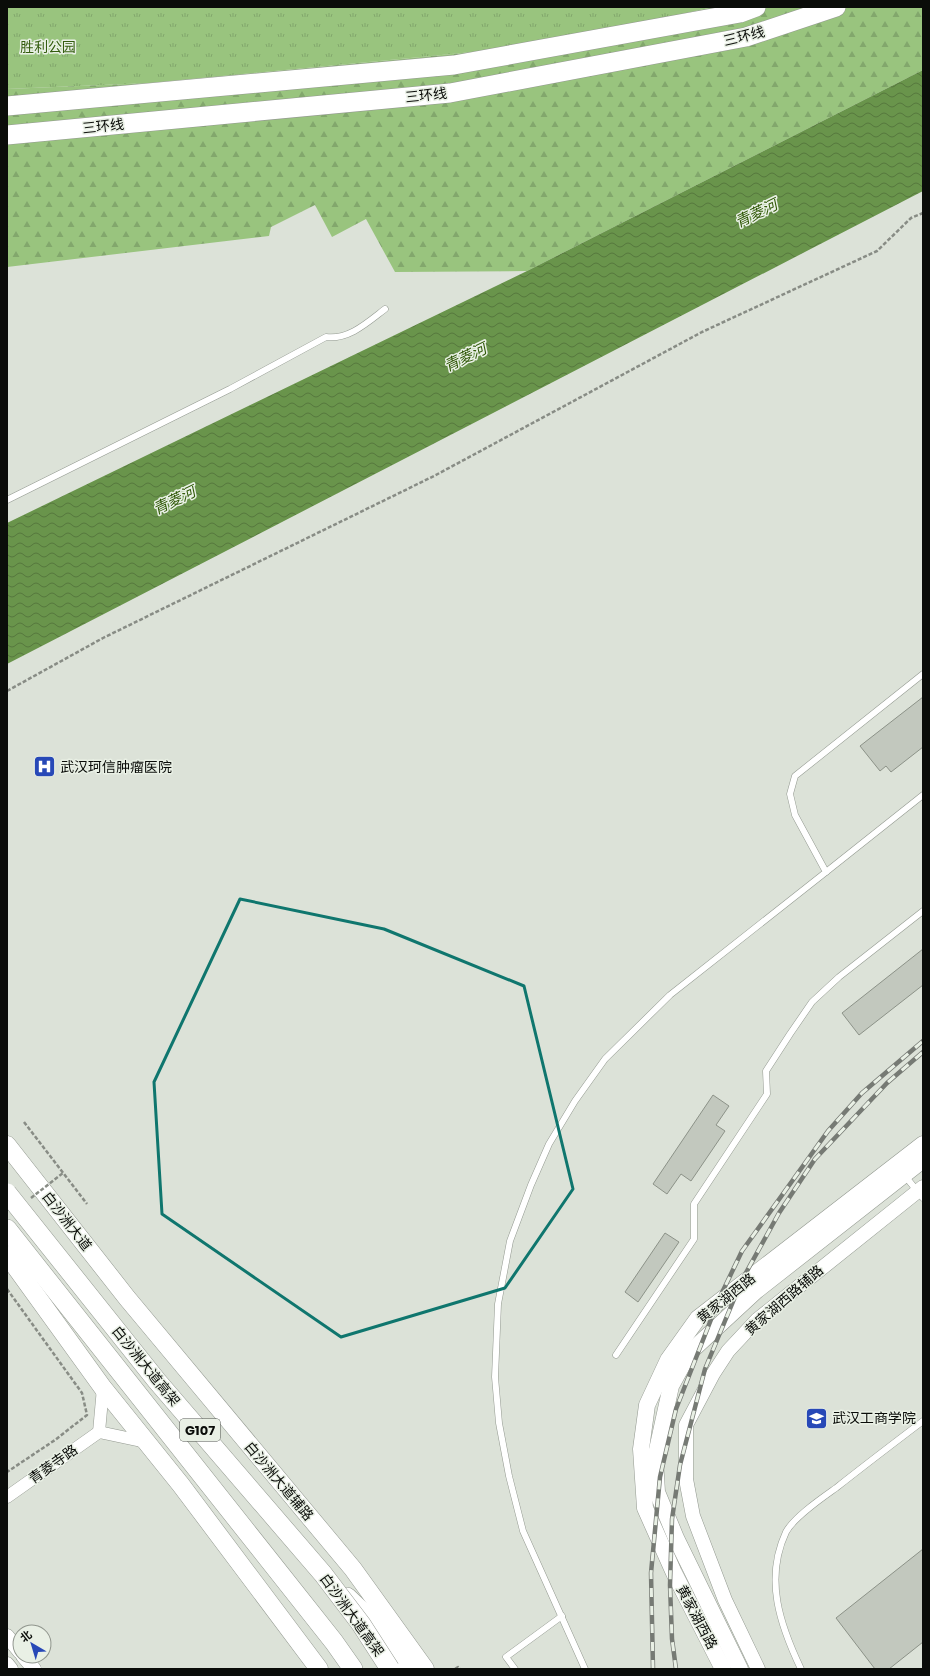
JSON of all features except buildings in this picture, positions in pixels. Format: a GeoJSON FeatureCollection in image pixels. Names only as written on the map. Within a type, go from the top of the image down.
{"type":"FeatureCollection","features":[{"type":"Feature","properties":{"kind":"highway","name":"三环线"},"geometry":{"type":"LineString","coordinates":[[7,106],[454,65],[740,13],[756,7]]}},
{"type":"Feature","properties":{"kind":"highway","name":"三环线"},"geometry":{"type":"LineString","coordinates":[[7,135],[450,93],[746,37],[836,7]]}},
{"type":"Feature","properties":{"kind":"highway"},"geometry":{"type":"LineString","coordinates":[[7,103],[48,103]]}},
{"type":"Feature","properties":{"kind":"highway","name":"白沙洲大道高架"},"geometry":{"type":"LineString","coordinates":[[7,1193],[158,1381],[323,1574],[361,1624],[390,1669]]}},
{"type":"Feature","properties":{"kind":"highway","name":"白沙洲大道高架"},"geometry":{"type":"LineString","coordinates":[[7,1229],[139,1394],[334,1642],[353,1669]]}},
{"type":"Feature","properties":{"kind":"highway"},"geometry":{"type":"LineString","coordinates":[[139,1394],[338,1669]]}},
{"type":"Feature","properties":{"kind":"highway"},"geometry":{"type":"LineString","coordinates":[[323,1574],[370,1619],[405,1669]]}},
{"type":"Feature","properties":{"kind":"main road","name":"黄家湖西路"},"geometry":{"type":"LineString","coordinates":[[724,1669],[674,1573],[645,1508],[641,1449],[647,1405],[668,1360],[698,1318],[923,1144]]}},
{"type":"Feature","properties":{"kind":"main road","name":"白沙洲大道"},"geometry":{"type":"LineString","coordinates":[[7,1145],[127,1298]]}},
{"type":"Feature","properties":{"kind":"main road","name":"黄家湖西路"},"geometry":{"type":"LineString","coordinates":[[740,1669],[676,1538],[656,1492],[655,1459],[671,1386],[689,1354],[756,1291],[923,1160]]}},
{"type":"Feature","properties":{"kind":"main road"},"geometry":{"type":"LineString","coordinates":[[7,1255],[103,1388],[181,1485],[319,1669]]}},
{"type":"Feature","properties":{"kind":"main road","name":"白沙洲大道辅路"},"geometry":{"type":"LineString","coordinates":[[127,1298],[353,1569],[425,1669]]}},
{"type":"Feature","properties":{"kind":"street","name":"黄家湖西路辅路"},"geometry":{"type":"LineString","coordinates":[[758,1669],[724,1600],[693,1516],[686,1479],[686,1425],[728,1351],[757,1320],[921,1192]]}},
{"type":"Feature","properties":{"kind":"street"},"geometry":{"type":"LineString","coordinates":[[103,1388],[99,1432],[146,1442]]}},
{"type":"Feature","properties":{"kind":"street","name":"青菱寺路"},"geometry":{"type":"LineString","coordinates":[[7,1497],[99,1432]]}},
{"type":"Feature","properties":{"kind":"street"},"geometry":{"type":"LineString","coordinates":[[7,1664],[11,1669]]}},
{"type":"Feature","properties":{"kind":"lane"},"geometry":{"type":"LineString","coordinates":[[7,500],[230,389],[326,337],[337,338],[357,330],[385,309]]}},
{"type":"Feature","properties":{"kind":"lane"},"geometry":{"type":"LineString","coordinates":[[826,872],[794,815],[790,794],[795,776],[923,674]]}},
{"type":"Feature","properties":{"kind":"lane"},"geometry":{"type":"LineString","coordinates":[[585,1669],[523,1531],[509,1476],[499,1423],[495,1377],[498,1304],[510,1241],[531,1186],[549,1144],[575,1101],[605,1059],[670,995],[923,795]]}},
{"type":"Feature","properties":{"kind":"lane"},"geometry":{"type":"LineString","coordinates":[[616,1354],[694,1238],[694,1204],[767,1094],[766,1071],[812,1002],[839,977],[923,911]]}},
{"type":"Feature","properties":{"kind":"lane"},"geometry":{"type":"LineString","coordinates":[[904,1174],[921,1192]]}},
{"type":"Feature","properties":{"kind":"lane"},"geometry":{"type":"LineString","coordinates":[[801,1669],[780,1616],[774,1583],[778,1555],[787,1531],[805,1511],[923,1421]]}},
{"type":"Feature","properties":{"kind":"lane"},"geometry":{"type":"LineString","coordinates":[[515,1669],[506,1657],[562,1616]]}},
{"type":"Feature","properties":{"kind":"path"},"geometry":{"type":"LineString","coordinates":[[7,691],[103,638],[434,476],[702,332],[877,251],[911,218],[923,213]]}},
{"type":"Feature","properties":{"kind":"path"},"geometry":{"type":"LineString","coordinates":[[24,1122],[87,1204]]}},
{"type":"Feature","properties":{"kind":"path"},"geometry":{"type":"LineString","coordinates":[[26,1202],[63,1173]]}},
{"type":"Feature","properties":{"kind":"path"},"geometry":{"type":"LineString","coordinates":[[7,1289],[82,1393],[87,1416],[55,1440],[7,1472]]}},
{"type":"Feature","properties":{"kind":"highlighted area"},"geometry":{"type":"Polygon","coordinates":[[[240,899],[384,929],[524,986],[573,1189],[505,1288],[341,1337],[162,1214],[154,1082],[240,899]]]}},
{"type":"Feature","properties":{"kind":"green space","name":"胜利公园"},"geometry":{"type":"Polygon","coordinates":[[[7,7],[713,7],[608,31],[483,51],[150,83],[7,89],[7,7]]]}},
{"type":"Feature","properties":{"kind":"green space"},"geometry":{"type":"Polygon","coordinates":[[[713,7],[923,7],[923,70],[527,271],[395,272],[366,219],[332,237],[315,205],[271,227],[269,236],[7,267],[7,89],[150,83],[483,51],[608,31],[713,7]]]}},
{"type":"Feature","properties":{"kind":"water","name":"青菱河"},"geometry":{"type":"Polygon","coordinates":[[[923,70],[923,191],[7,664],[7,523],[527,271],[923,70]]]}},
{"type":"Feature","properties":{"kind":"railway"},"geometry":{"type":"LineString","coordinates":[[653,1669],[651,1573],[660,1477],[676,1409],[719,1299],[742,1251],[828,1131],[862,1093],[923,1041]]}},
{"type":"Feature","properties":{"kind":"railway"},"geometry":{"type":"LineString","coordinates":[[676,1669],[672,1639],[670,1585],[672,1519],[680,1465],[705,1369],[742,1280],[779,1213],[815,1159],[887,1083],[923,1052]]}},
{"type":"Feature","properties":{"kind":"place","name":"武汉珂信肿瘤医院"},"geometry":{"type":"Point","coordinates":[44,767]}},
{"type":"Feature","properties":{"kind":"place","name":"武汉工商学院"},"geometry":{"type":"Point","coordinates":[817,1418]}}]}
